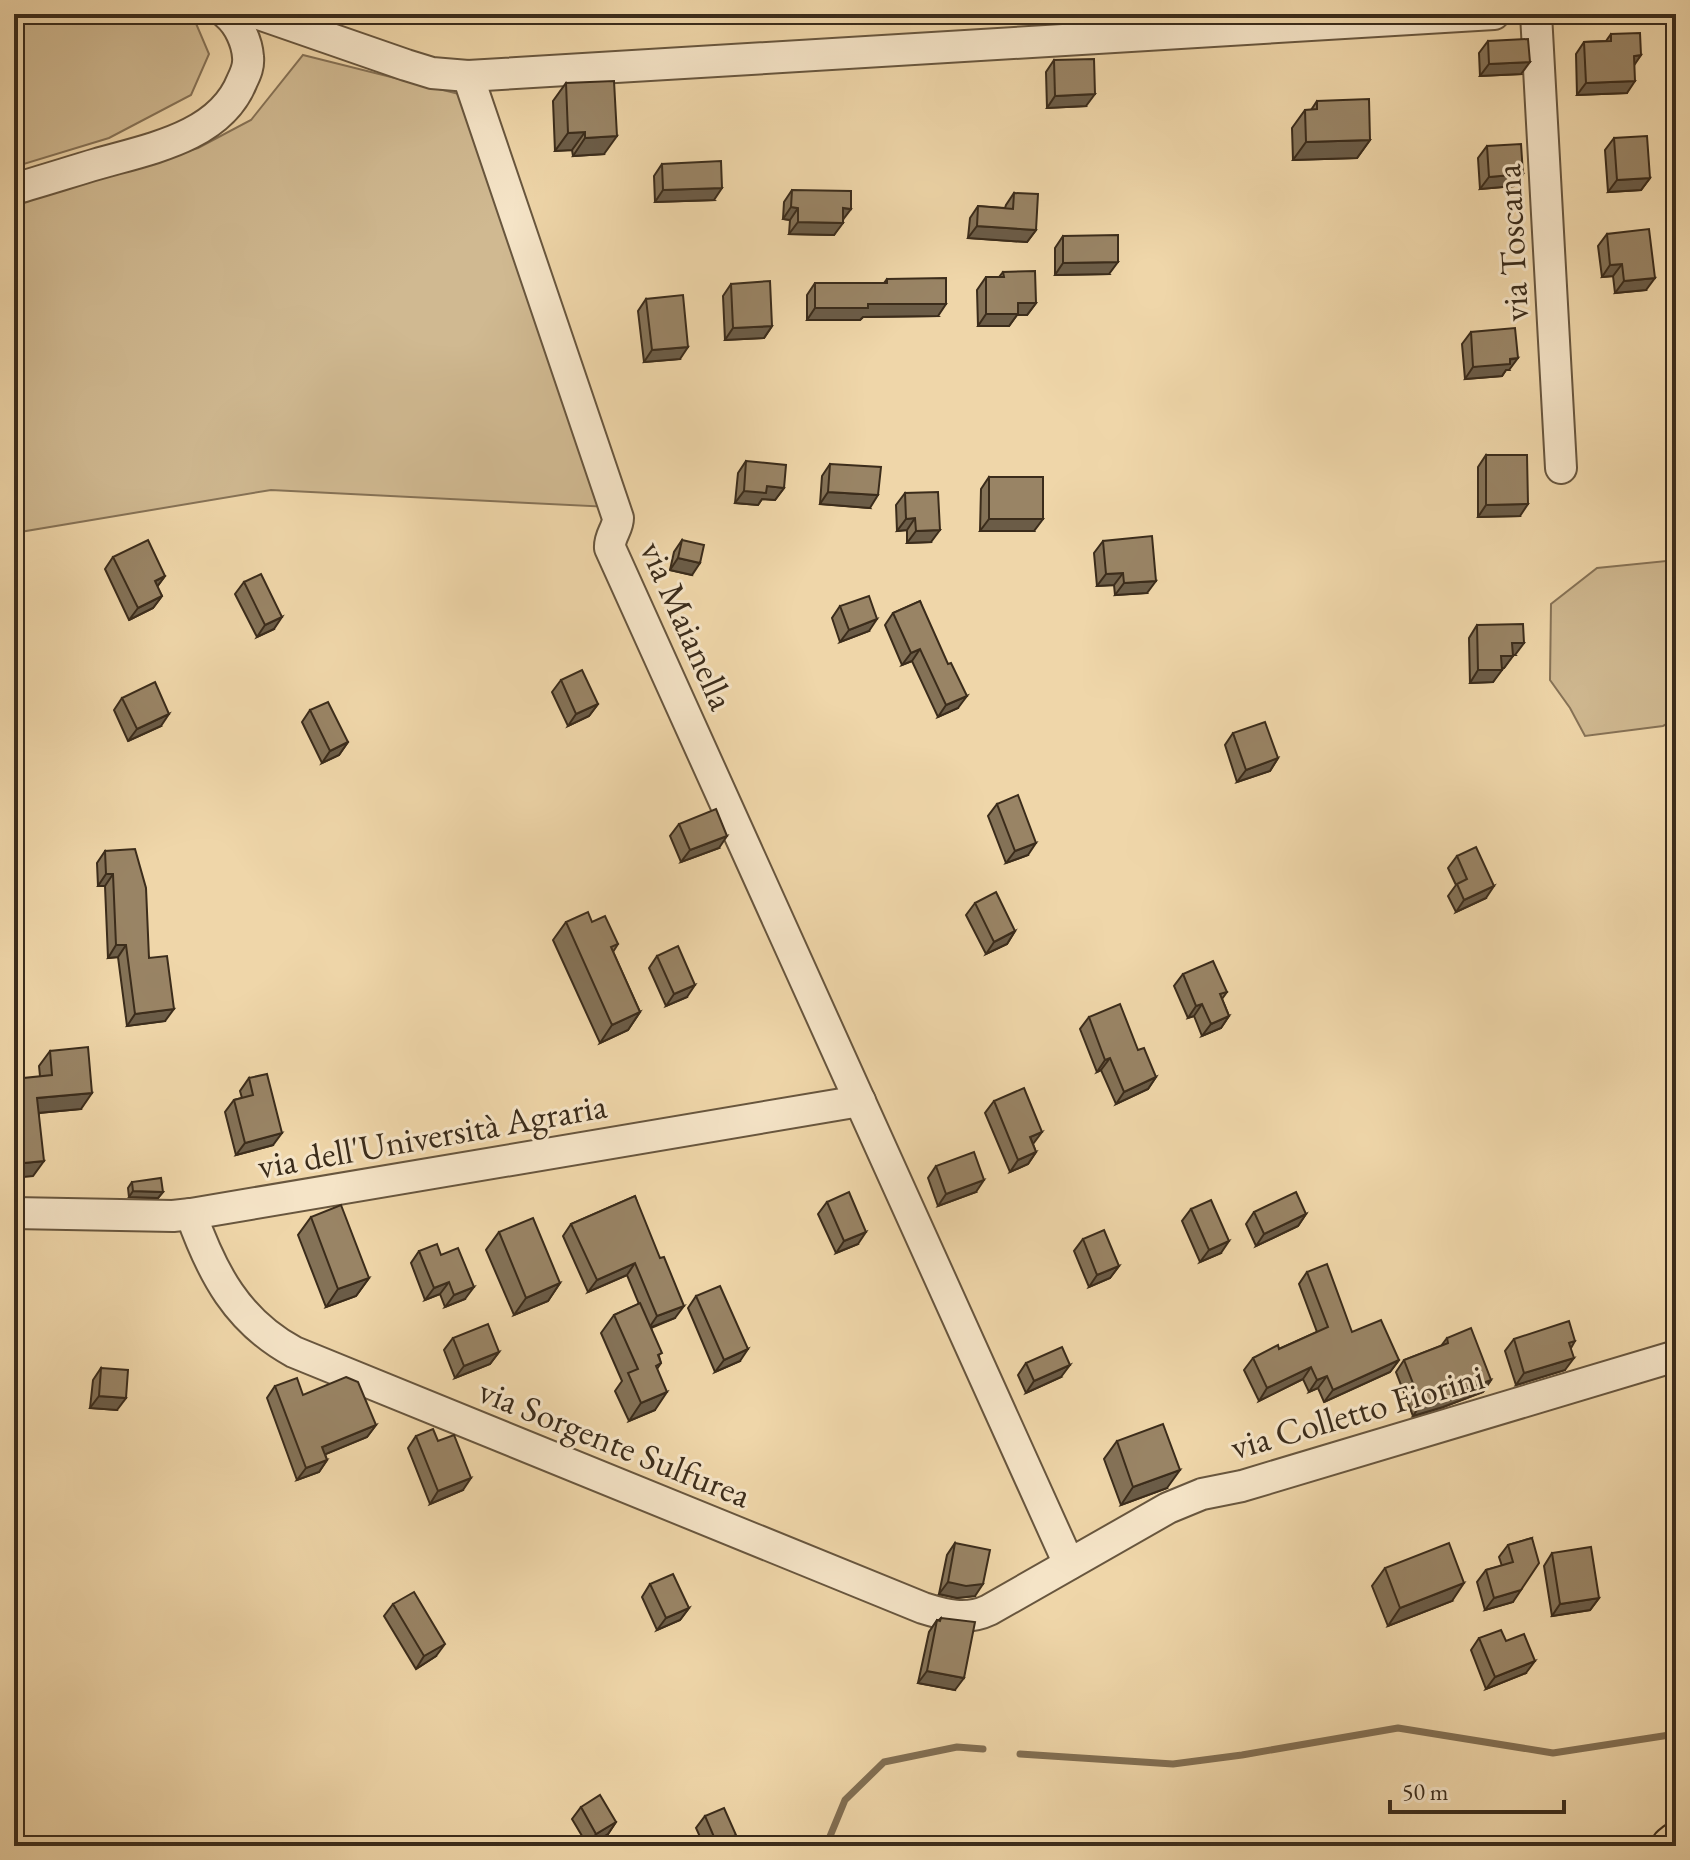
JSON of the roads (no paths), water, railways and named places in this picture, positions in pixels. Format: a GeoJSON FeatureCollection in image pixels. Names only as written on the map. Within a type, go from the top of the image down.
{"type":"FeatureCollection","features":[{"type":"Feature","properties":{"kind":"main road"},"geometry":{"type":"LineString","coordinates":[[1671,1846],[1676,1842]]}},
{"type":"Feature","properties":{"kind":"street"},"geometry":{"type":"LineString","coordinates":[[14,189],[157,147],[186,135],[221,114],[236,96],[249,65],[241,31],[227,14]]}},
{"type":"Feature","properties":{"kind":"street"},"geometry":{"type":"LineString","coordinates":[[259,14],[432,73],[468,76],[1494,14]]}},
{"type":"Feature","properties":{"kind":"street","name":"via Toscana"},"geometry":{"type":"LineString","coordinates":[[1536,14],[1561,468]]}},
{"type":"Feature","properties":{"kind":"street","name":"via Maianella"},"geometry":{"type":"LineString","coordinates":[[468,76],[618,518],[610,548],[1069,1564]]}},
{"type":"Feature","properties":{"kind":"street","name":"via dell'Università Agraria"},"geometry":{"type":"LineString","coordinates":[[14,1213],[191,1214],[860,1101]]}},
{"type":"Feature","properties":{"kind":"street","name":"via Sorgente Sulfurea"},"geometry":{"type":"LineString","coordinates":[[191,1214],[204,1251],[226,1289],[244,1314],[275,1342],[923,1608],[952,1616],[977,1615],[1069,1564]]}},
{"type":"Feature","properties":{"kind":"street","name":"via Colletto Fiorini"},"geometry":{"type":"LineString","coordinates":[[1069,1564],[1168,1508],[1202,1494],[1242,1486],[1676,1356]]}},
{"type":"Feature","properties":{"kind":"waterway"},"geometry":{"type":"LineString","coordinates":[[1020,1754],[1173,1764],[1398,1728],[1553,1753],[1676,1734]]}},
{"type":"Feature","properties":{"kind":"waterway"},"geometry":{"type":"LineString","coordinates":[[826,1846],[845,1800],[884,1762],[957,1747],[983,1749]]}}]}
